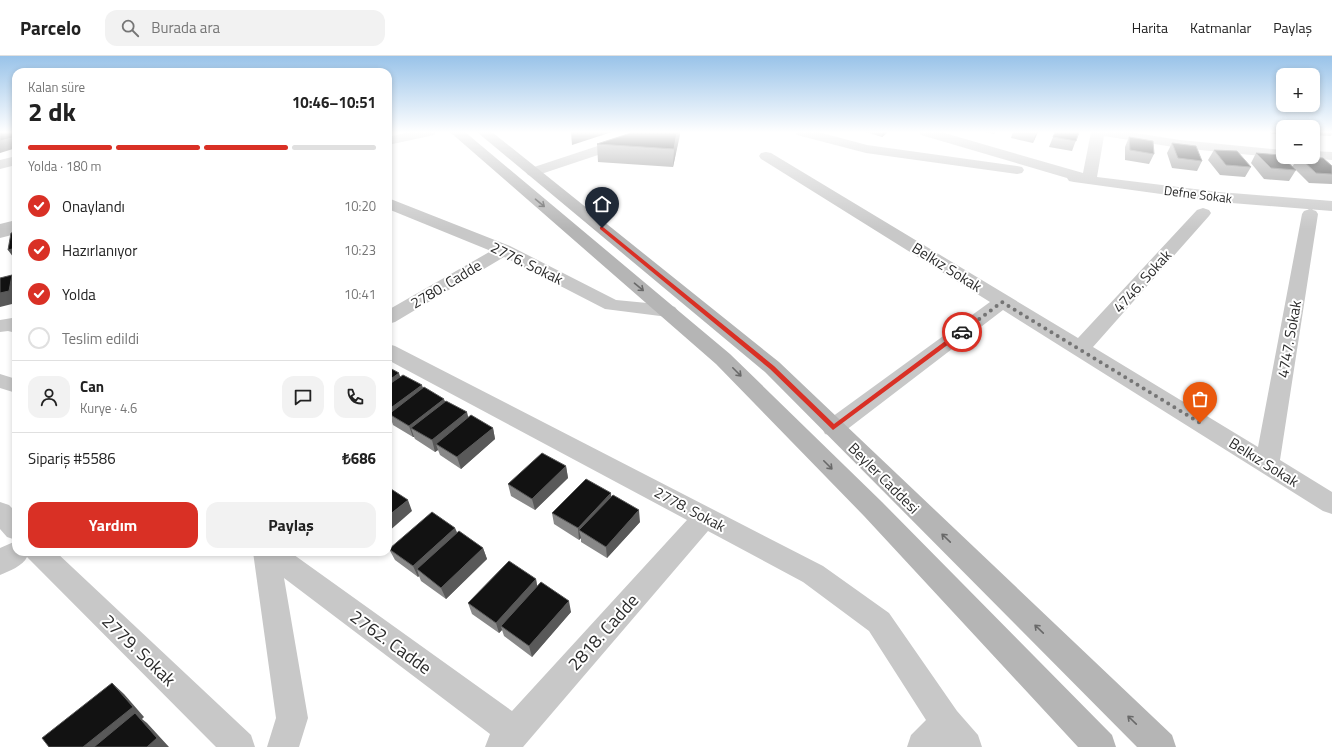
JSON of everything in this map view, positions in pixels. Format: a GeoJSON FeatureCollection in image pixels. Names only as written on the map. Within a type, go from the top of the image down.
{"type":"FeatureCollection","features":[{"type":"Feature","properties":{"kind":"main road","name":"Beyler Caddesi"},"geometry":{"type":"LineString","coordinates":[[506,164],[522,175],[772,367],[1160,747]]}},
{"type":"Feature","properties":{"kind":"main road","name":"Beyler Caddesi"},"geometry":{"type":"LineString","coordinates":[[512,164],[522,175],[668,312],[723,359],[873,509],[1100,747]]}},
{"type":"Feature","properties":{"kind":"street"},"geometry":{"type":"LineString","coordinates":[[522,175],[555,164]]}},
{"type":"Feature","properties":{"kind":"street","name":"Belkız Sokak"},"geometry":{"type":"LineString","coordinates":[[779,164],[1332,504]]}},
{"type":"Feature","properties":{"kind":"street"},"geometry":{"type":"LineString","coordinates":[[976,164],[1089,180],[1092,164]]}},
{"type":"Feature","properties":{"kind":"street","name":"Defne Sokak"},"geometry":{"type":"LineString","coordinates":[[1036,164],[1089,180],[1218,197],[1332,206]]}},
{"type":"Feature","properties":{"kind":"street","name":"2776. Sokak"},"geometry":{"type":"LineString","coordinates":[[392,206],[504,250],[612,305],[668,312]]}},
{"type":"Feature","properties":{"kind":"street","name":"4746. Sokak"},"geometry":{"type":"LineString","coordinates":[[1080,350],[1203,213]]}},
{"type":"Feature","properties":{"kind":"street","name":"4747. Sokak"},"geometry":{"type":"LineString","coordinates":[[1267,464],[1310,214]]}},
{"type":"Feature","properties":{"kind":"street"},"geometry":{"type":"LineString","coordinates":[[0,229],[12,226]]}},
{"type":"Feature","properties":{"kind":"street","name":"2780. Cadde"},"geometry":{"type":"LineString","coordinates":[[392,316],[504,250]]}},
{"type":"Feature","properties":{"kind":"street"},"geometry":{"type":"LineString","coordinates":[[833,428],[1002,302]]}},
{"type":"Feature","properties":{"kind":"street"},"geometry":{"type":"LineString","coordinates":[[0,326],[12,324]]}},
{"type":"Feature","properties":{"kind":"street","name":"2778. Sokak"},"geometry":{"type":"LineString","coordinates":[[392,353],[813,574],[879,622],[946,722],[966,747]]}},
{"type":"Feature","properties":{"kind":"street"},"geometry":{"type":"LineString","coordinates":[[0,381],[12,385]]}},
{"type":"Feature","properties":{"kind":"street"},"geometry":{"type":"LineString","coordinates":[[0,512],[12,525]]}},
{"type":"Feature","properties":{"kind":"street","name":"2818. Cadde"},"geometry":{"type":"LineString","coordinates":[[507,740],[705,517]]}},
{"type":"Feature","properties":{"kind":"street"},"geometry":{"type":"LineString","coordinates":[[0,563],[12,555]]}},
{"type":"Feature","properties":{"kind":"street","name":"2779. Sokak"},"geometry":{"type":"LineString","coordinates":[[42,556],[239,747]]}},
{"type":"Feature","properties":{"kind":"street"},"geometry":{"type":"LineString","coordinates":[[268,556],[292,718],[283,747]]}},
{"type":"Feature","properties":{"kind":"street","name":"2762. Cadde"},"geometry":{"type":"LineString","coordinates":[[272,556],[507,740]]}},
{"type":"Feature","properties":{"kind":"street"},"geometry":{"type":"LineString","coordinates":[[923,747],[946,722]]}},
{"type":"Feature","properties":{"kind":"lane"},"geometry":{"type":"LineString","coordinates":[[0,235],[12,232]]}},
{"type":"Feature","properties":{"kind":"building"},"geometry":{"type":"Polygon","coordinates":[[[1249,164],[1251,167],[1226,165],[1249,164]]]}},
{"type":"Feature","properties":{"kind":"building"},"geometry":{"type":"Polygon","coordinates":[[[1267,164],[1290,164],[1296,170],[1271,168],[1267,164]]]}},
{"type":"Feature","properties":{"kind":"building"},"geometry":{"type":"Polygon","coordinates":[[[1307,164],[1330,164],[1332,166],[1332,174],[1316,173],[1307,164]]]}},
{"type":"Feature","properties":{"kind":"building"},"geometry":{"type":"Polygon","coordinates":[[[11,233],[12,249],[8,250],[11,233]]]}},
{"type":"Feature","properties":{"kind":"building"},"geometry":{"type":"Polygon","coordinates":[[[12,275],[9,291],[0,293],[0,278],[12,275]]]}},
{"type":"Feature","properties":{"kind":"building"},"geometry":{"type":"Polygon","coordinates":[[[392,369],[399,373],[392,378],[392,369]]]}},
{"type":"Feature","properties":{"kind":"building"},"geometry":{"type":"Polygon","coordinates":[[[403,375],[422,385],[392,407],[392,382],[403,375]]]}},
{"type":"Feature","properties":{"kind":"building"},"geometry":{"type":"Polygon","coordinates":[[[424,387],[444,399],[409,426],[392,416],[392,412],[424,387]]]}},
{"type":"Feature","properties":{"kind":"building"},"geometry":{"type":"Polygon","coordinates":[[[446,401],[467,412],[432,440],[411,428],[446,401]]]}},
{"type":"Feature","properties":{"kind":"building"},"geometry":{"type":"Polygon","coordinates":[[[471,415],[493,428],[457,457],[436,444],[471,415]]]}},
{"type":"Feature","properties":{"kind":"building"},"geometry":{"type":"Polygon","coordinates":[[[542,453],[566,466],[532,499],[508,484],[542,453]]]}},
{"type":"Feature","properties":{"kind":"building"},"geometry":{"type":"Polygon","coordinates":[[[586,479],[611,493],[578,528],[552,513],[586,479]]]}},
{"type":"Feature","properties":{"kind":"building"},"geometry":{"type":"Polygon","coordinates":[[[392,490],[408,500],[392,513],[392,490]]]}},
{"type":"Feature","properties":{"kind":"building"},"geometry":{"type":"Polygon","coordinates":[[[613,495],[639,510],[606,547],[579,530],[613,495]]]}},
{"type":"Feature","properties":{"kind":"building"},"geometry":{"type":"Polygon","coordinates":[[[432,512],[455,528],[413,566],[392,551],[392,546],[432,512]]]}},
{"type":"Feature","properties":{"kind":"building"},"geometry":{"type":"Polygon","coordinates":[[[459,531],[483,548],[441,588],[417,569],[459,531]]]}},
{"type":"Feature","properties":{"kind":"building"},"geometry":{"type":"Polygon","coordinates":[[[509,561],[536,579],[496,623],[468,603],[509,561]]]}},
{"type":"Feature","properties":{"kind":"building"},"geometry":{"type":"Polygon","coordinates":[[[541,582],[569,601],[529,646],[501,626],[541,582]]]}},
{"type":"Feature","properties":{"kind":"building"},"geometry":{"type":"Polygon","coordinates":[[[112,683],[133,707],[83,747],[49,747],[42,738],[112,683]]]}},
{"type":"Feature","properties":{"kind":"building"},"geometry":{"type":"Polygon","coordinates":[[[135,713],[157,738],[147,747],[94,747],[135,713]]]}},
{"type":"Feature","properties":{"kind":"way so far"},"geometry":{"type":"LineString","coordinates":[[962,332],[1002,302],[1200,423]]}},
{"type":"Feature","properties":{"kind":"route"},"geometry":{"type":"LineString","coordinates":[[602,228],[772,367],[833,428],[962,332]]}}]}
